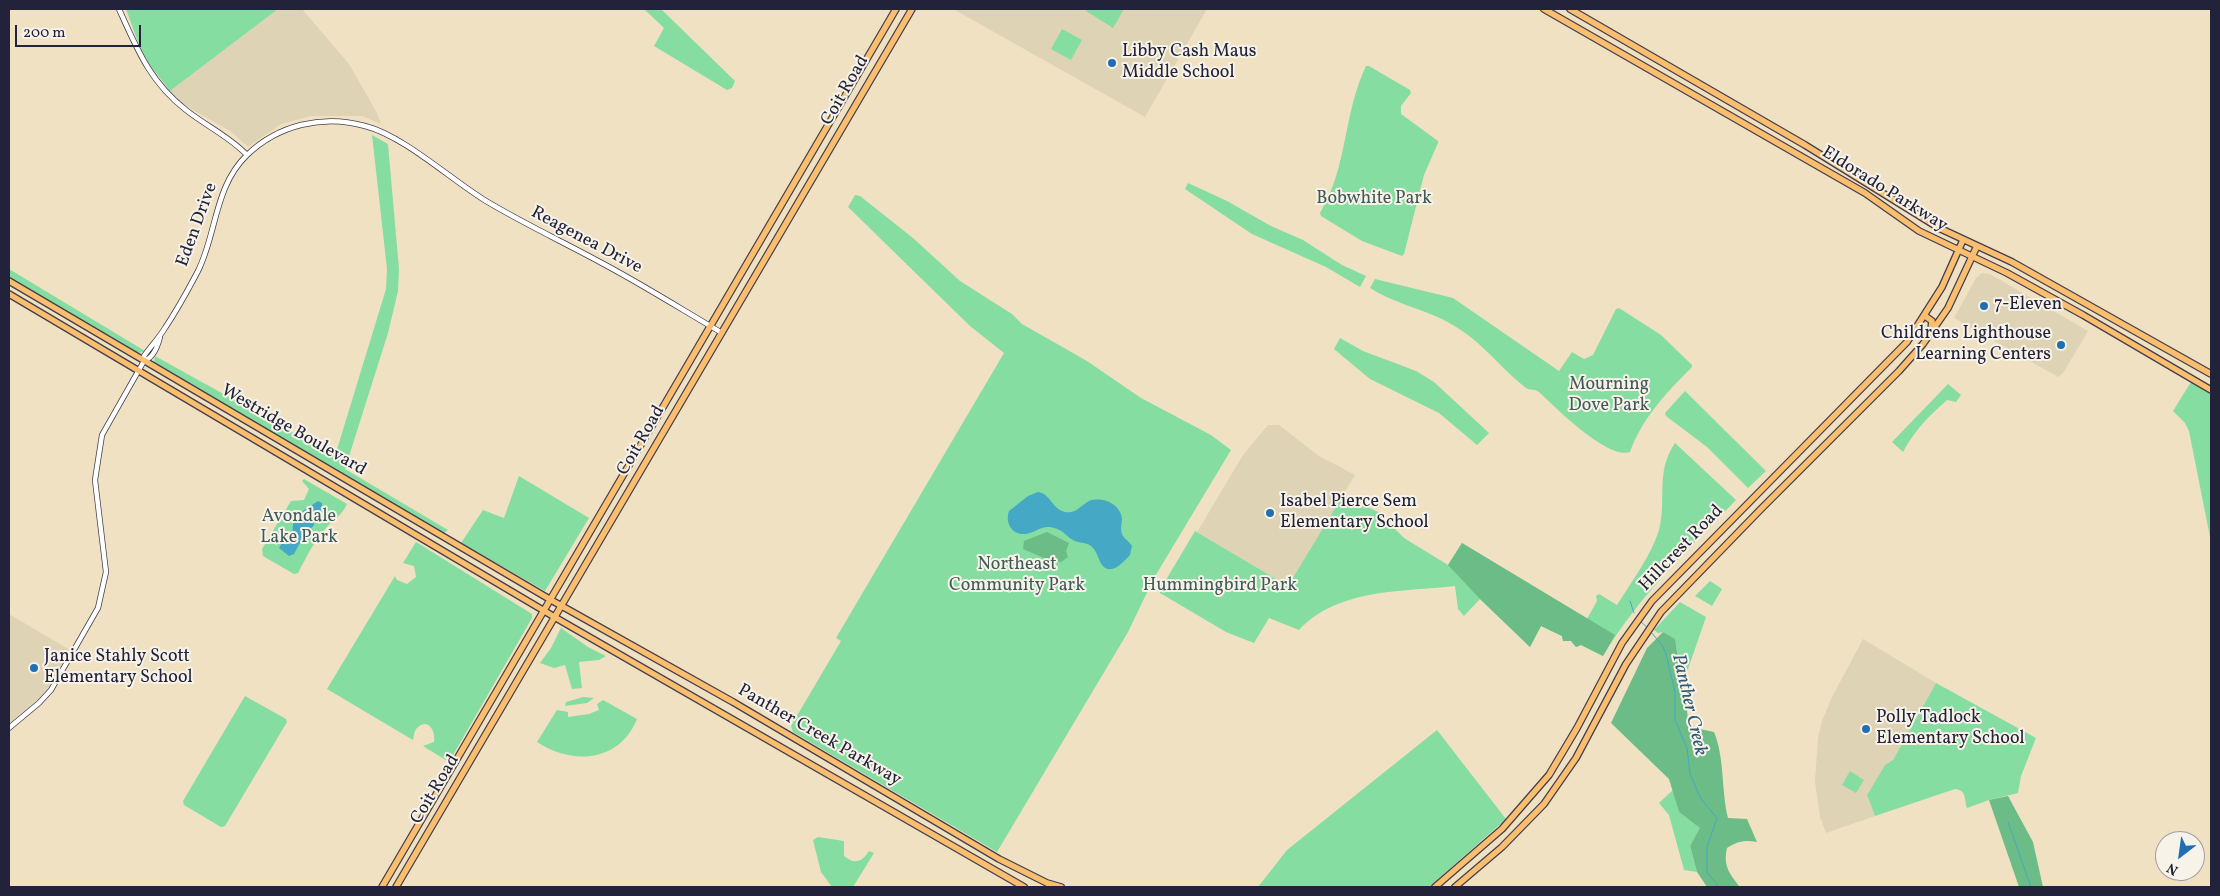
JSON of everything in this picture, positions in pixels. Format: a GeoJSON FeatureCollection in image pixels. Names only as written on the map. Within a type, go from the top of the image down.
{"type":"FeatureCollection","features":[{"type":"Feature","properties":{"kind":"main road","name":"Coit Road"},"geometry":{"type":"LineString","coordinates":[[382,887],[896,9]]}},
{"type":"Feature","properties":{"kind":"main road","name":"Coit Road"},"geometry":{"type":"LineString","coordinates":[[396,887],[556,618],[912,9]]}},
{"type":"Feature","properties":{"kind":"main road","name":"Eldorado Parkway"},"geometry":{"type":"LineString","coordinates":[[1544,9],[1870,197],[1919,231],[2007,273],[2211,390]]}},
{"type":"Feature","properties":{"kind":"main road","name":"Eldorado Parkway"},"geometry":{"type":"LineString","coordinates":[[1570,9],[1876,187],[1919,216],[1963,240],[2012,262],[2211,374]]}},
{"type":"Feature","properties":{"kind":"main road"},"geometry":{"type":"LineString","coordinates":[[1870,197],[1876,187]]}},
{"type":"Feature","properties":{"kind":"main road","name":"Hillcrest Road"},"geometry":{"type":"LineString","coordinates":[[1435,887],[1502,829],[1549,775],[1577,728],[1614,657],[1645,610],[1678,574],[1907,342],[1942,287],[1963,240]]}},
{"type":"Feature","properties":{"kind":"main road","name":"Hillcrest Road"},"geometry":{"type":"LineString","coordinates":[[1455,887],[1502,847],[1544,804],[1576,758],[1626,664],[1657,618],[1760,510],[1899,371],[1930,334],[1948,308],[1977,246]]}},
{"type":"Feature","properties":{"kind":"main road","name":"Westridge Boulevard"},"geometry":{"type":"LineString","coordinates":[[9,281],[551,600],[563,605]]}},
{"type":"Feature","properties":{"kind":"main road","name":"Westridge Boulevard"},"geometry":{"type":"LineString","coordinates":[[9,294],[556,618]]}},
{"type":"Feature","properties":{"kind":"main road"},"geometry":{"type":"LineString","coordinates":[[2083,315],[2089,305]]}},
{"type":"Feature","properties":{"kind":"main road"},"geometry":{"type":"LineString","coordinates":[[1925,316],[1933,322],[1930,334]]}},
{"type":"Feature","properties":{"kind":"main road","name":"Panther Creek Parkway"},"geometry":{"type":"LineString","coordinates":[[563,605],[1000,859],[1047,883],[1061,887]]}},
{"type":"Feature","properties":{"kind":"main road","name":"Panther Creek Parkway"},"geometry":{"type":"LineString","coordinates":[[556,618],[1024,887]]}},
{"type":"Feature","properties":{"kind":"street"},"geometry":{"type":"LineString","coordinates":[[119,9],[140,57],[160,85],[181,106],[230,139],[247,155]]}},
{"type":"Feature","properties":{"kind":"street","name":"Eden Drive"},"geometry":{"type":"LineString","coordinates":[[9,728],[39,703],[51,690],[98,608],[106,572],[95,480],[102,435],[144,361],[143,358],[152,343],[160,335],[198,271],[224,189],[247,155],[275,134],[294,127],[323,121],[345,122],[378,130],[440,170]]}},
{"type":"Feature","properties":{"kind":"street","name":"Reagenea Drive"},"geometry":{"type":"LineString","coordinates":[[440,170],[529,227],[599,262],[722,333]]}},
{"type":"Feature","properties":{"kind":"shaded area"},"geometry":{"type":"Polygon","coordinates":[[[278,9],[302,9],[349,64],[377,113],[381,124],[362,116],[311,116],[281,124],[248,147],[230,131],[186,106],[170,91],[278,9]]]}},
{"type":"Feature","properties":{"kind":"shaded area","name":"Libby Cash Maus Middle School"},"geometry":{"type":"Polygon","coordinates":[[[953,9],[1207,9],[1145,117],[953,9]]]}},
{"type":"Feature","properties":{"kind":"shaded area"},"geometry":{"type":"Polygon","coordinates":[[[1982,273],[1990,274],[2088,331],[2063,373],[2058,377],[1954,318],[1976,278],[1982,273]]]}},
{"type":"Feature","properties":{"kind":"shaded area","name":"Isabel Pierce Sem Elementary School"},"geometry":{"type":"Polygon","coordinates":[[[1268,425],[1279,425],[1319,456],[1355,475],[1288,586],[1197,532],[1243,455],[1268,425]]]}},
{"type":"Feature","properties":{"kind":"shaded area","name":"Janice Stahly Scott Elementary School"},"geometry":{"type":"Polygon","coordinates":[[[9,614],[70,650],[49,687],[9,724],[9,614]]]}},
{"type":"Feature","properties":{"kind":"shaded area","name":"Polly Tadlock Elementary School"},"geometry":{"type":"Polygon","coordinates":[[[1863,639],[1936,683],[1893,760],[1885,765],[1867,795],[1875,816],[1826,833],[1820,817],[1815,782],[1818,737],[1822,721],[1832,697],[1863,639]]]}},
{"type":"Feature","properties":{"kind":"green space"},"geometry":{"type":"Polygon","coordinates":[[[126,9],[278,9],[170,91],[143,56],[126,9]]]}},
{"type":"Feature","properties":{"kind":"green space"},"geometry":{"type":"Polygon","coordinates":[[[644,9],[661,9],[735,81],[732,88],[727,90],[654,46],[664,28],[644,9]]]}},
{"type":"Feature","properties":{"kind":"green space"},"geometry":{"type":"Polygon","coordinates":[[[1087,9],[1124,9],[1113,28],[1086,11],[1087,9]]]}},
{"type":"Feature","properties":{"kind":"green space"},"geometry":{"type":"Polygon","coordinates":[[[1062,29],[1082,40],[1071,60],[1051,49],[1062,29]]]}},
{"type":"Feature","properties":{"kind":"green space","name":"Bobwhite Park"},"geometry":{"type":"Polygon","coordinates":[[[1366,66],[1410,90],[1411,93],[1401,106],[1401,114],[1438,141],[1424,175],[1402,256],[1362,241],[1321,216],[1320,213],[1336,177],[1353,103],[1366,66]]]}},
{"type":"Feature","properties":{"kind":"green space"},"geometry":{"type":"Polygon","coordinates":[[[372,135],[388,144],[399,269],[398,291],[388,333],[345,469],[448,530],[443,534],[155,364],[154,361],[155,356],[335,456],[386,289],[387,269],[372,135]]]}},
{"type":"Feature","properties":{"kind":"green space"},"geometry":{"type":"Polygon","coordinates":[[[1188,183],[1227,201],[1271,226],[1303,240],[1342,265],[1366,276],[1360,287],[1326,267],[1252,234],[1185,189],[1188,183]]]}},
{"type":"Feature","properties":{"kind":"green space","name":"Northeast Community Park"},"geometry":{"type":"Polygon","coordinates":[[[855,195],[860,196],[913,238],[960,281],[1012,314],[1022,324],[1087,361],[1141,398],[1211,435],[1231,450],[1154,578],[1128,632],[997,852],[793,732],[791,726],[841,641],[836,638],[1004,353],[970,326],[848,207],[855,195]]]}},
{"type":"Feature","properties":{"kind":"green space"},"geometry":{"type":"Polygon","coordinates":[[[9,269],[145,351],[137,353],[9,277],[9,269]]]}},
{"type":"Feature","properties":{"kind":"green space","name":"Mourning Dove Park"},"geometry":{"type":"Polygon","coordinates":[[[1375,279],[1453,298],[1559,371],[1572,352],[1584,359],[1593,355],[1616,309],[1619,308],[1661,335],[1692,367],[1648,417],[1630,452],[1620,452],[1596,441],[1582,431],[1538,391],[1526,388],[1515,379],[1457,327],[1435,316],[1388,298],[1370,288],[1375,279]]]}},
{"type":"Feature","properties":{"kind":"green space"},"geometry":{"type":"Polygon","coordinates":[[[1340,338],[1363,351],[1416,371],[1434,382],[1489,433],[1477,445],[1439,413],[1370,379],[1334,349],[1340,338]]]}},
{"type":"Feature","properties":{"kind":"green space"},"geometry":{"type":"Polygon","coordinates":[[[2191,382],[2211,395],[2211,542],[2189,431],[2185,423],[2173,411],[2191,382]]]}},
{"type":"Feature","properties":{"kind":"green space"},"geometry":{"type":"Polygon","coordinates":[[[1948,384],[1961,395],[1956,402],[1947,400],[1934,412],[1918,430],[1903,452],[1892,442],[1948,384]]]}},
{"type":"Feature","properties":{"kind":"green space"},"geometry":{"type":"Polygon","coordinates":[[[1685,391],[1766,471],[1748,488],[1707,447],[1666,416],[1665,413],[1685,391]]]}},
{"type":"Feature","properties":{"kind":"green space","name":"Hummingbird Park"},"geometry":{"type":"Polygon","coordinates":[[[1675,443],[1736,500],[1648,593],[1603,656],[1581,645],[1576,647],[1571,641],[1563,641],[1562,636],[1541,626],[1530,647],[1480,599],[1464,616],[1458,609],[1455,586],[1393,591],[1352,599],[1333,606],[1315,616],[1299,630],[1269,618],[1254,643],[1226,632],[1160,593],[1195,531],[1288,586],[1343,495],[1378,512],[1404,538],[1448,565],[1462,543],[1587,619],[1597,601],[1596,596],[1599,594],[1617,605],[1641,568],[1656,540],[1661,519],[1665,464],[1675,443]]]}},
{"type":"Feature","properties":{"kind":"green space"},"geometry":{"type":"Polygon","coordinates":[[[519,476],[589,518],[545,591],[461,543],[483,510],[504,518],[519,476]]]}},
{"type":"Feature","properties":{"kind":"green space","name":"Avondale Lake Park"},"geometry":{"type":"Polygon","coordinates":[[[304,479],[347,504],[343,512],[322,533],[310,550],[298,573],[294,574],[263,556],[262,549],[291,501],[304,500],[309,489],[302,481],[304,479]]]}},
{"type":"Feature","properties":{"kind":"green space"},"geometry":{"type":"Polygon","coordinates":[[[1047,532],[1069,543],[1066,551],[1068,557],[1061,562],[1051,561],[1023,549],[1024,541],[1047,532]]]}},
{"type":"Feature","properties":{"kind":"green space"},"geometry":{"type":"Polygon","coordinates":[[[416,542],[532,614],[532,618],[449,762],[423,746],[434,742],[434,734],[428,725],[421,725],[417,728],[413,740],[327,689],[395,576],[397,580],[407,584],[416,577],[414,566],[403,563],[416,542]]]}},
{"type":"Feature","properties":{"kind":"green space"},"geometry":{"type":"Polygon","coordinates":[[[1462,543],[1615,635],[1603,656],[1581,645],[1576,647],[1571,641],[1563,641],[1562,636],[1541,626],[1530,647],[1448,565],[1462,543]]]}},
{"type":"Feature","properties":{"kind":"green space"},"geometry":{"type":"Polygon","coordinates":[[[1710,581],[1722,589],[1712,606],[1695,596],[1710,581]]]}},
{"type":"Feature","properties":{"kind":"green space"},"geometry":{"type":"Polygon","coordinates":[[[1680,602],[1706,617],[1687,672],[1683,671],[1676,644],[1663,632],[1658,633],[1654,630],[1680,602]]]}},
{"type":"Feature","properties":{"kind":"green space"},"geometry":{"type":"Polygon","coordinates":[[[561,628],[588,647],[606,656],[599,660],[579,662],[582,688],[572,689],[565,665],[554,668],[540,663],[551,648],[561,628]]]}},
{"type":"Feature","properties":{"kind":"green space"},"geometry":{"type":"Polygon","coordinates":[[[1663,632],[1675,639],[1683,671],[1688,720],[1695,728],[1714,732],[1720,753],[1728,818],[1747,819],[1757,842],[1742,842],[1727,848],[1726,864],[1739,886],[1757,887],[1707,887],[1697,872],[1690,846],[1700,828],[1679,812],[1669,779],[1611,723],[1647,648],[1663,632]]]}},
{"type":"Feature","properties":{"kind":"green space"},"geometry":{"type":"Polygon","coordinates":[[[1936,683],[2036,738],[2021,776],[2018,793],[1967,808],[1962,791],[1955,789],[1875,816],[1867,795],[1885,765],[1893,760],[1936,683]]]}},
{"type":"Feature","properties":{"kind":"green space"},"geometry":{"type":"Polygon","coordinates":[[[245,696],[286,719],[287,722],[225,826],[221,827],[184,805],[183,801],[245,696]]]}},
{"type":"Feature","properties":{"kind":"green space"},"geometry":{"type":"Polygon","coordinates":[[[583,697],[594,698],[587,703],[565,706],[566,702],[583,697]]]}},
{"type":"Feature","properties":{"kind":"green space"},"geometry":{"type":"Polygon","coordinates":[[[603,700],[637,719],[629,734],[607,752],[593,756],[565,754],[537,742],[557,710],[568,712],[568,717],[589,714],[599,710],[597,704],[603,700]]]}},
{"type":"Feature","properties":{"kind":"green space"},"geometry":{"type":"Polygon","coordinates":[[[1437,730],[1506,819],[1429,887],[1258,887],[1287,850],[1437,730]]]}},
{"type":"Feature","properties":{"kind":"green space"},"geometry":{"type":"Polygon","coordinates":[[[1850,771],[1864,780],[1856,793],[1842,785],[1850,771]]]}},
{"type":"Feature","properties":{"kind":"green space"},"geometry":{"type":"Polygon","coordinates":[[[1673,790],[1679,812],[1701,828],[1690,846],[1697,872],[1684,870],[1669,815],[1659,803],[1673,790]]]}},
{"type":"Feature","properties":{"kind":"green space"},"geometry":{"type":"Polygon","coordinates":[[[2008,796],[2033,842],[2043,887],[2019,887],[1989,800],[2008,796]]]}},
{"type":"Feature","properties":{"kind":"green space"},"geometry":{"type":"Polygon","coordinates":[[[818,837],[844,841],[844,856],[852,861],[861,860],[869,851],[874,853],[853,887],[832,887],[821,872],[813,840],[818,837]]]}},
{"type":"Feature","properties":{"kind":"water"},"geometry":{"type":"Polygon","coordinates":[[[1038,492],[1042,493],[1057,508],[1065,512],[1075,511],[1089,501],[1094,500],[1110,502],[1115,505],[1121,514],[1122,534],[1132,546],[1130,555],[1117,567],[1108,569],[1103,566],[1091,546],[1073,540],[1052,527],[1025,534],[1020,534],[1013,530],[1008,519],[1009,511],[1028,496],[1038,492]]]}},
{"type":"Feature","properties":{"kind":"water"},"geometry":{"type":"Polygon","coordinates":[[[318,501],[322,503],[322,509],[315,518],[314,525],[301,541],[294,554],[289,556],[279,548],[283,541],[291,540],[294,536],[293,524],[298,515],[318,501]]]}},
{"type":"Feature","properties":{"kind":"waterway","name":"Panther Creek"},"geometry":{"type":"LineString","coordinates":[[1630,601],[1634,613]]}},
{"type":"Feature","properties":{"kind":"waterway","name":"Panther Creek"},"geometry":{"type":"LineString","coordinates":[[1640,621],[1648,628]]}},
{"type":"Feature","properties":{"kind":"waterway","name":"Panther Creek"},"geometry":{"type":"LineString","coordinates":[[1650,631],[1662,645],[1666,654],[1675,692],[1675,720],[1687,748],[1690,774],[1701,799],[1717,818],[1707,847],[1707,872],[1719,887]]}},
{"type":"Feature","properties":{"kind":"waterway"},"geometry":{"type":"LineString","coordinates":[[2008,822],[2031,887]]}},
{"type":"Feature","properties":{"kind":"place","name":"Libby Cash Maus Middle School"},"geometry":{"type":"Point","coordinates":[1112,63]}},
{"type":"Feature","properties":{"kind":"place","name":"7-Eleven"},"geometry":{"type":"Point","coordinates":[1984,306]}},
{"type":"Feature","properties":{"kind":"place","name":"Childrens Lighthouse Learning Centers"},"geometry":{"type":"Point","coordinates":[2061,345]}},
{"type":"Feature","properties":{"kind":"place","name":"Isabel Pierce Sem Elementary School"},"geometry":{"type":"Point","coordinates":[1270,513]}},
{"type":"Feature","properties":{"kind":"place","name":"Janice Stahly Scott Elementary School"},"geometry":{"type":"Point","coordinates":[34,668]}},
{"type":"Feature","properties":{"kind":"place","name":"Polly Tadlock Elementary School"},"geometry":{"type":"Point","coordinates":[1866,729]}}]}
